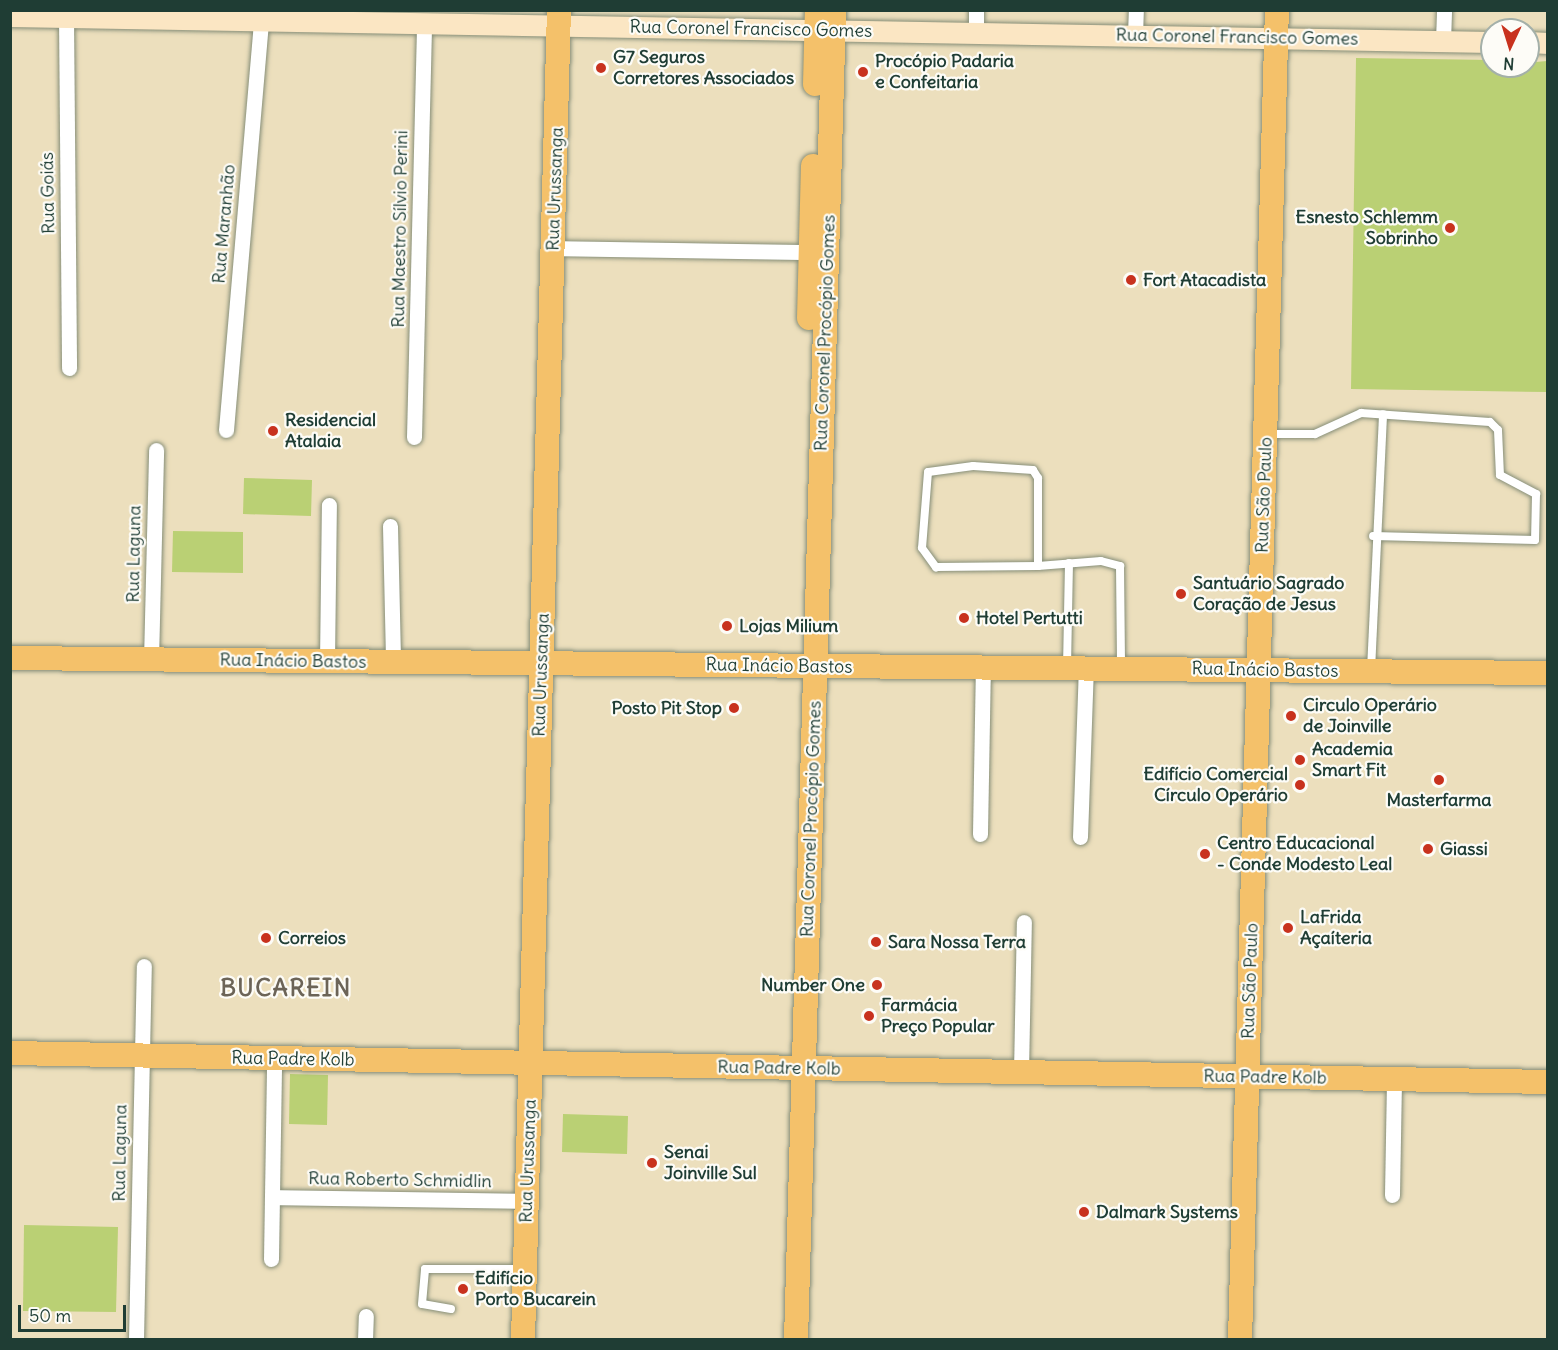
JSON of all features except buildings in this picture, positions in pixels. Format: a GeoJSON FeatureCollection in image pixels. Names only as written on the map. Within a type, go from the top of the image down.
{"type":"FeatureCollection","features":[{"type":"Feature","properties":{"kind":"main road","name":"Rua São Paulo"},"geometry":{"type":"LineString","coordinates":[[1240,1340],[1277,10]]}},
{"type":"Feature","properties":{"kind":"main road","name":"Rua Coronel Francisco Gomes"},"geometry":{"type":"LineString","coordinates":[[10,16],[146,14],[261,20],[424,23],[559,18],[826,20],[976,33],[1480,42]]}},
{"type":"Feature","properties":{"kind":"main road","name":"Rua Urussanga"},"geometry":{"type":"LineString","coordinates":[[524,1340],[559,18]]}},
{"type":"Feature","properties":{"kind":"main road","name":"Rua Coronel Procópio Gomes"},"geometry":{"type":"LineString","coordinates":[[807,666],[810,252],[826,20]]}},
{"type":"Feature","properties":{"kind":"main road","name":"Rua Coronel Procópio Gomes"},"geometry":{"type":"LineString","coordinates":[[796,1340],[796,1068],[826,20]]}},
{"type":"Feature","properties":{"kind":"main road","name":"Rua Inácio Bastos"},"geometry":{"type":"LineString","coordinates":[[10,658],[1548,673]]}},
{"type":"Feature","properties":{"kind":"main road","name":"Rua Padre Kolb"},"geometry":{"type":"LineString","coordinates":[[10,1053],[1548,1082]]}},
{"type":"Feature","properties":{"kind":"main road","name":"Rua Coronel Procópio Gomes"},"geometry":{"type":"LineString","coordinates":[[780,1340],[796,1068]]}},
{"type":"Feature","properties":{"kind":"street"},"geometry":{"type":"LineString","coordinates":[[976,10],[976,33]]}},
{"type":"Feature","properties":{"kind":"street"},"geometry":{"type":"LineString","coordinates":[[1135,35],[1136,10]]}},
{"type":"Feature","properties":{"kind":"street"},"geometry":{"type":"LineString","coordinates":[[1443,41],[1444,10]]}},
{"type":"Feature","properties":{"kind":"street","name":"Rua Goiás"},"geometry":{"type":"LineString","coordinates":[[69,368],[75,15]]}},
{"type":"Feature","properties":{"kind":"street","name":"Rua Maranhão"},"geometry":{"type":"LineString","coordinates":[[226,430],[261,20]]}},
{"type":"Feature","properties":{"kind":"street","name":"Rua Maestro Sílvio Perini"},"geometry":{"type":"LineString","coordinates":[[414,437],[424,23]]}},
{"type":"Feature","properties":{"kind":"street"},"geometry":{"type":"LineString","coordinates":[[553,248],[810,252]]}},
{"type":"Feature","properties":{"kind":"street","name":"Rua Laguna"},"geometry":{"type":"LineString","coordinates":[[151,660],[156,450]]}},
{"type":"Feature","properties":{"kind":"street"},"geometry":{"type":"LineString","coordinates":[[327,661],[329,505]]}},
{"type":"Feature","properties":{"kind":"street"},"geometry":{"type":"LineString","coordinates":[[390,526],[393,662]]}},
{"type":"Feature","properties":{"kind":"street"},"geometry":{"type":"LineString","coordinates":[[980,834],[983,668]]}},
{"type":"Feature","properties":{"kind":"street"},"geometry":{"type":"LineString","coordinates":[[1076,668],[1080,837]]}},
{"type":"Feature","properties":{"kind":"street"},"geometry":{"type":"LineString","coordinates":[[1021,1072],[1024,922]]}},
{"type":"Feature","properties":{"kind":"street","name":"Rua Laguna"},"geometry":{"type":"LineString","coordinates":[[136,1340],[144,966]]}},
{"type":"Feature","properties":{"kind":"street"},"geometry":{"type":"LineString","coordinates":[[271,1259],[274,1058]]}},
{"type":"Feature","properties":{"kind":"street"},"geometry":{"type":"LineString","coordinates":[[1392,1195],[1394,1079]]}},
{"type":"Feature","properties":{"kind":"street","name":"Rua Roberto Schmidlin"},"geometry":{"type":"LineString","coordinates":[[272,1197],[527,1201]]}},
{"type":"Feature","properties":{"kind":"street"},"geometry":{"type":"LineString","coordinates":[[365,1340],[366,1316]]}},
{"type":"Feature","properties":{"kind":"lane"},"geometry":{"type":"LineString","coordinates":[[1265,434],[1303,437],[1361,413],[1496,425],[1500,476],[1536,494],[1536,538],[1373,536]]}},
{"type":"Feature","properties":{"kind":"lane"},"geometry":{"type":"LineString","coordinates":[[1371,671],[1373,536],[1383,414]]}},
{"type":"Feature","properties":{"kind":"lane"},"geometry":{"type":"LineString","coordinates":[[1038,566],[1038,478],[1032,470],[973,466],[928,472],[922,548],[929,564],[1038,566],[1101,561],[1120,566],[1121,669]]}},
{"type":"Feature","properties":{"kind":"lane"},"geometry":{"type":"LineString","coordinates":[[1069,563],[1076,668]]}},
{"type":"Feature","properties":{"kind":"lane"},"geometry":{"type":"LineString","coordinates":[[451,1309],[422,1304],[425,1269],[525,1269]]}},
{"type":"Feature","properties":{"kind":"green space","name":"Esnesto Schlemm Sobrinho"},"geometry":{"type":"Polygon","coordinates":[[[1356,58],[1480,60],[1480,78],[1540,78],[1540,62],[1547,61],[1547,392],[1351,389],[1356,58]]]}},
{"type":"Feature","properties":{"kind":"green space"},"geometry":{"type":"Polygon","coordinates":[[[244,478],[312,480],[311,516],[243,514],[244,478]]]}},
{"type":"Feature","properties":{"kind":"green space"},"geometry":{"type":"Polygon","coordinates":[[[173,531],[243,532],[243,573],[172,572],[173,531]]]}},
{"type":"Feature","properties":{"kind":"green space"},"geometry":{"type":"Polygon","coordinates":[[[290,1074],[328,1075],[327,1125],[289,1124],[290,1074]]]}},
{"type":"Feature","properties":{"kind":"green space"},"geometry":{"type":"Polygon","coordinates":[[[563,1114],[628,1116],[627,1154],[562,1152],[563,1114]]]}},
{"type":"Feature","properties":{"kind":"green space"},"geometry":{"type":"Polygon","coordinates":[[[24,1225],[118,1227],[116,1312],[23,1311],[24,1225]]]}},
{"type":"Feature","properties":{"kind":"place","name":"G7 Seguros Corretores Associados"},"geometry":{"type":"Point","coordinates":[601,68]}},
{"type":"Feature","properties":{"kind":"place","name":"Procópio Padaria e Confeitaria"},"geometry":{"type":"Point","coordinates":[863,72]}},
{"type":"Feature","properties":{"kind":"place","name":"Esnesto Schlemm Sobrinho"},"geometry":{"type":"Point","coordinates":[1450,228]}},
{"type":"Feature","properties":{"kind":"place","name":"Fort Atacadista"},"geometry":{"type":"Point","coordinates":[1131,280]}},
{"type":"Feature","properties":{"kind":"place","name":"Residencial Atalaia"},"geometry":{"type":"Point","coordinates":[273,431]}},
{"type":"Feature","properties":{"kind":"place","name":"Santuário Sagrado Coração de Jesus"},"geometry":{"type":"Point","coordinates":[1181,594]}},
{"type":"Feature","properties":{"kind":"place","name":"Hotel Pertutti"},"geometry":{"type":"Point","coordinates":[964,618]}},
{"type":"Feature","properties":{"kind":"place","name":"Lojas Milium"},"geometry":{"type":"Point","coordinates":[727,626]}},
{"type":"Feature","properties":{"kind":"place","name":"Posto Pit Stop"},"geometry":{"type":"Point","coordinates":[734,708]}},
{"type":"Feature","properties":{"kind":"place","name":"Circulo Operário de Joinville"},"geometry":{"type":"Point","coordinates":[1291,716]}},
{"type":"Feature","properties":{"kind":"place","name":"Academia Smart Fit"},"geometry":{"type":"Point","coordinates":[1300,760]}},
{"type":"Feature","properties":{"kind":"place","name":"Masterfarma"},"geometry":{"type":"Point","coordinates":[1439,780]}},
{"type":"Feature","properties":{"kind":"place","name":"Edifício Comercial Círculo Operário"},"geometry":{"type":"Point","coordinates":[1300,785]}},
{"type":"Feature","properties":{"kind":"place","name":"Giassi"},"geometry":{"type":"Point","coordinates":[1428,849]}},
{"type":"Feature","properties":{"kind":"place","name":"Centro Educacional - Conde Modesto Leal"},"geometry":{"type":"Point","coordinates":[1205,854]}},
{"type":"Feature","properties":{"kind":"place","name":"LaFrida Açaíteria"},"geometry":{"type":"Point","coordinates":[1288,928]}},
{"type":"Feature","properties":{"kind":"place","name":"Correios"},"geometry":{"type":"Point","coordinates":[266,938]}},
{"type":"Feature","properties":{"kind":"place","name":"Sara Nossa Terra"},"geometry":{"type":"Point","coordinates":[876,942]}},
{"type":"Feature","properties":{"kind":"place","name":"Number One"},"geometry":{"type":"Point","coordinates":[877,985]}},
{"type":"Feature","properties":{"kind":"place","name":"Farmácia Preço Popular"},"geometry":{"type":"Point","coordinates":[869,1016]}},
{"type":"Feature","properties":{"kind":"place","name":"Senai Joinville Sul"},"geometry":{"type":"Point","coordinates":[652,1163]}},
{"type":"Feature","properties":{"kind":"place","name":"Dalmark Systems"},"geometry":{"type":"Point","coordinates":[1084,1212]}},
{"type":"Feature","properties":{"kind":"place","name":"Edifício Porto Bucarein"},"geometry":{"type":"Point","coordinates":[463,1289]}},
{"type":"Feature","properties":{"kind":"district","name":"BUCAREIN"},"geometry":{"type":"Point","coordinates":[286,988]}}]}
